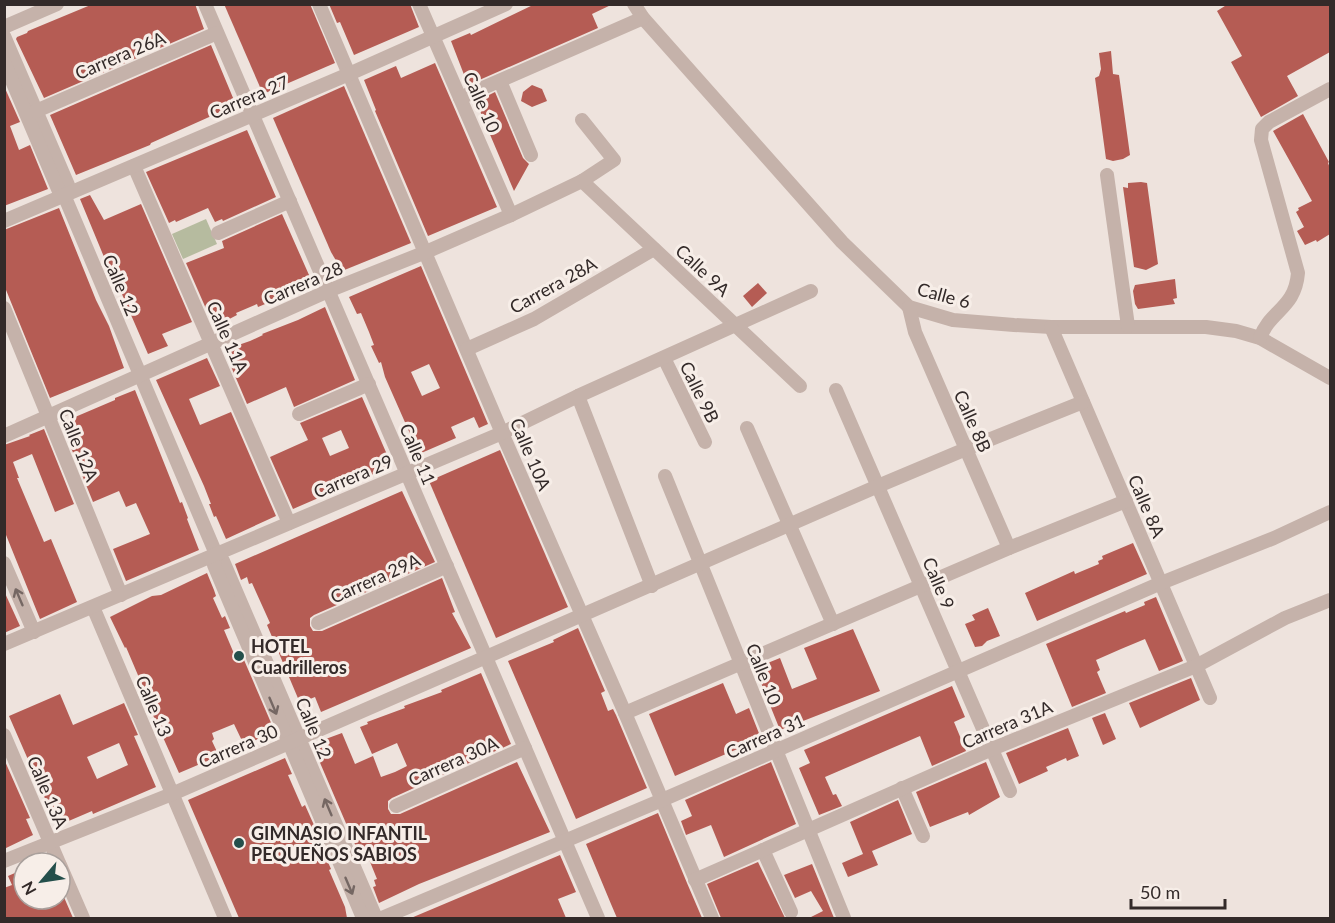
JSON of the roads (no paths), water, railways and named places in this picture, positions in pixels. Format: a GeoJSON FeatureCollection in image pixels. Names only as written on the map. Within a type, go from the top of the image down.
{"type":"FeatureCollection","features":[{"type":"Feature","properties":{"kind":"street","name":"Calle 11"},"geometry":{"type":"LineString","coordinates":[[205,4],[598,918]]}},
{"type":"Feature","properties":{"kind":"street","name":"Calle 10A"},"geometry":{"type":"LineString","coordinates":[[319,4],[502,433],[626,712],[711,918]]}},
{"type":"Feature","properties":{"kind":"street","name":"Calle 10"},"geometry":{"type":"LineString","coordinates":[[419,4],[511,215]]}},
{"type":"Feature","properties":{"kind":"street","name":"Carrera 27"},"geometry":{"type":"LineString","coordinates":[[4,221],[349,74],[506,4]]}},
{"type":"Feature","properties":{"kind":"street","name":"Calle 6"},"geometry":{"type":"LineString","coordinates":[[634,4],[643,18],[842,242],[909,307],[953,320],[1051,327],[1206,327],[1236,332],[1260,338],[1330,378]]}},
{"type":"Feature","properties":{"kind":"street"},"geometry":{"type":"LineString","coordinates":[[4,27],[48,6]]}},
{"type":"Feature","properties":{"kind":"street"},"geometry":{"type":"LineString","coordinates":[[460,98],[643,18]]}},
{"type":"Feature","properties":{"kind":"street","name":"Carrera 26A"},"geometry":{"type":"LineString","coordinates":[[36,111],[217,33]]}},
{"type":"Feature","properties":{"kind":"street","name":"Calle 12"},"geometry":{"type":"LineString","coordinates":[[4,36],[68,185],[64,195]]}},
{"type":"Feature","properties":{"kind":"street","name":"Calle 12"},"geometry":{"type":"LineString","coordinates":[[4,62],[58,189],[64,195],[216,554],[224,561],[363,918]]}},
{"type":"Feature","properties":{"kind":"street"},"geometry":{"type":"LineString","coordinates":[[500,81],[531,154]]}},
{"type":"Feature","properties":{"kind":"street"},"geometry":{"type":"LineString","coordinates":[[1260,338],[1263,329],[1292,297],[1297,287],[1298,273],[1261,140],[1262,129],[1269,122],[1330,89]]}},
{"type":"Feature","properties":{"kind":"street","name":"Carrera 28"},"geometry":{"type":"LineString","coordinates":[[4,436],[328,291],[511,215],[582,181],[614,160],[582,120]]}},
{"type":"Feature","properties":{"kind":"street","name":"Calle 11A"},"geometry":{"type":"LineString","coordinates":[[134,166],[289,523]]}},
{"type":"Feature","properties":{"kind":"street"},"geometry":{"type":"LineString","coordinates":[[1107,175],[1128,326]]}},
{"type":"Feature","properties":{"kind":"street","name":"Calle 9A"},"geometry":{"type":"LineString","coordinates":[[582,181],[800,386]]}},
{"type":"Feature","properties":{"kind":"street"},"geometry":{"type":"LineString","coordinates":[[218,233],[290,201]]}},
{"type":"Feature","properties":{"kind":"street","name":"Carrera 28A"},"geometry":{"type":"LineString","coordinates":[[467,349],[534,319],[654,249]]}},
{"type":"Feature","properties":{"kind":"street","name":"Carrera 29"},"geometry":{"type":"LineString","coordinates":[[4,644],[502,433],[578,396],[812,291]]}},
{"type":"Feature","properties":{"kind":"street","name":"Calle 8B"},"geometry":{"type":"LineString","coordinates":[[909,307],[915,332],[1009,548]]}},
{"type":"Feature","properties":{"kind":"street","name":"Calle 12A"},"geometry":{"type":"LineString","coordinates":[[4,308],[121,595]]}},
{"type":"Feature","properties":{"kind":"street","name":"Calle 8A"},"geometry":{"type":"LineString","coordinates":[[1051,327],[1210,698]]}},
{"type":"Feature","properties":{"kind":"street","name":"Calle 9B"},"geometry":{"type":"LineString","coordinates":[[664,358],[705,442]]}},
{"type":"Feature","properties":{"kind":"street"},"geometry":{"type":"LineString","coordinates":[[299,414],[369,384]]}},
{"type":"Feature","properties":{"kind":"street","name":"Calle 9"},"geometry":{"type":"LineString","coordinates":[[836,390],[1010,791]]}},
{"type":"Feature","properties":{"kind":"street"},"geometry":{"type":"LineString","coordinates":[[578,396],[652,586]]}},
{"type":"Feature","properties":{"kind":"street","name":"Carrera 30"},"geometry":{"type":"LineString","coordinates":[[4,861],[172,794],[966,448],[1083,402]]}},
{"type":"Feature","properties":{"kind":"street"},"geometry":{"type":"LineString","coordinates":[[747,428],[833,624]]}},
{"type":"Feature","properties":{"kind":"street","name":"Calle 10"},"geometry":{"type":"LineString","coordinates":[[665,476],[844,918]]}},
{"type":"Feature","properties":{"kind":"street"},"geometry":{"type":"LineString","coordinates":[[626,712],[1009,548],[1126,501]]}},
{"type":"Feature","properties":{"kind":"street","name":"Carrera 31"},"geometry":{"type":"LineString","coordinates":[[382,918],[662,800],[1161,583],[1274,538],[1330,512]]}},
{"type":"Feature","properties":{"kind":"street"},"geometry":{"type":"LineString","coordinates":[[4,563],[33,632]]}},
{"type":"Feature","properties":{"kind":"street","name":"Carrera 29A"},"geometry":{"type":"LineString","coordinates":[[318,623],[447,566]]}},
{"type":"Feature","properties":{"kind":"street","name":"Carrera 31A"},"geometry":{"type":"LineString","coordinates":[[695,880],[992,749],[1196,666],[1285,618],[1330,600]]}},
{"type":"Feature","properties":{"kind":"street","name":"Calle 13"},"geometry":{"type":"LineString","coordinates":[[93,607],[225,918]]}},
{"type":"Feature","properties":{"kind":"street","name":"Calle 13A"},"geometry":{"type":"LineString","coordinates":[[4,735],[54,851]]}},
{"type":"Feature","properties":{"kind":"street","name":"Calle 12"},"geometry":{"type":"LineString","coordinates":[[294,741],[376,918]]}},
{"type":"Feature","properties":{"kind":"street","name":"Carrera 30A"},"geometry":{"type":"LineString","coordinates":[[396,806],[525,748]]}},
{"type":"Feature","properties":{"kind":"street"},"geometry":{"type":"LineString","coordinates":[[902,789],[923,837]]}},
{"type":"Feature","properties":{"kind":"street"},"geometry":{"type":"LineString","coordinates":[[764,849],[791,912]]}},
{"type":"Feature","properties":{"kind":"street","name":"Calle 13A"},"geometry":{"type":"LineString","coordinates":[[72,892],[83,918]]}},
{"type":"Feature","properties":{"kind":"place","name":"HOTEL Cuadrilleros"},"geometry":{"type":"Point","coordinates":[239,656]}},
{"type":"Feature","properties":{"kind":"place","name":"GIMNASIO INFANTIL PEQUEÑOS SABIOS"},"geometry":{"type":"Point","coordinates":[239,843]}}]}
